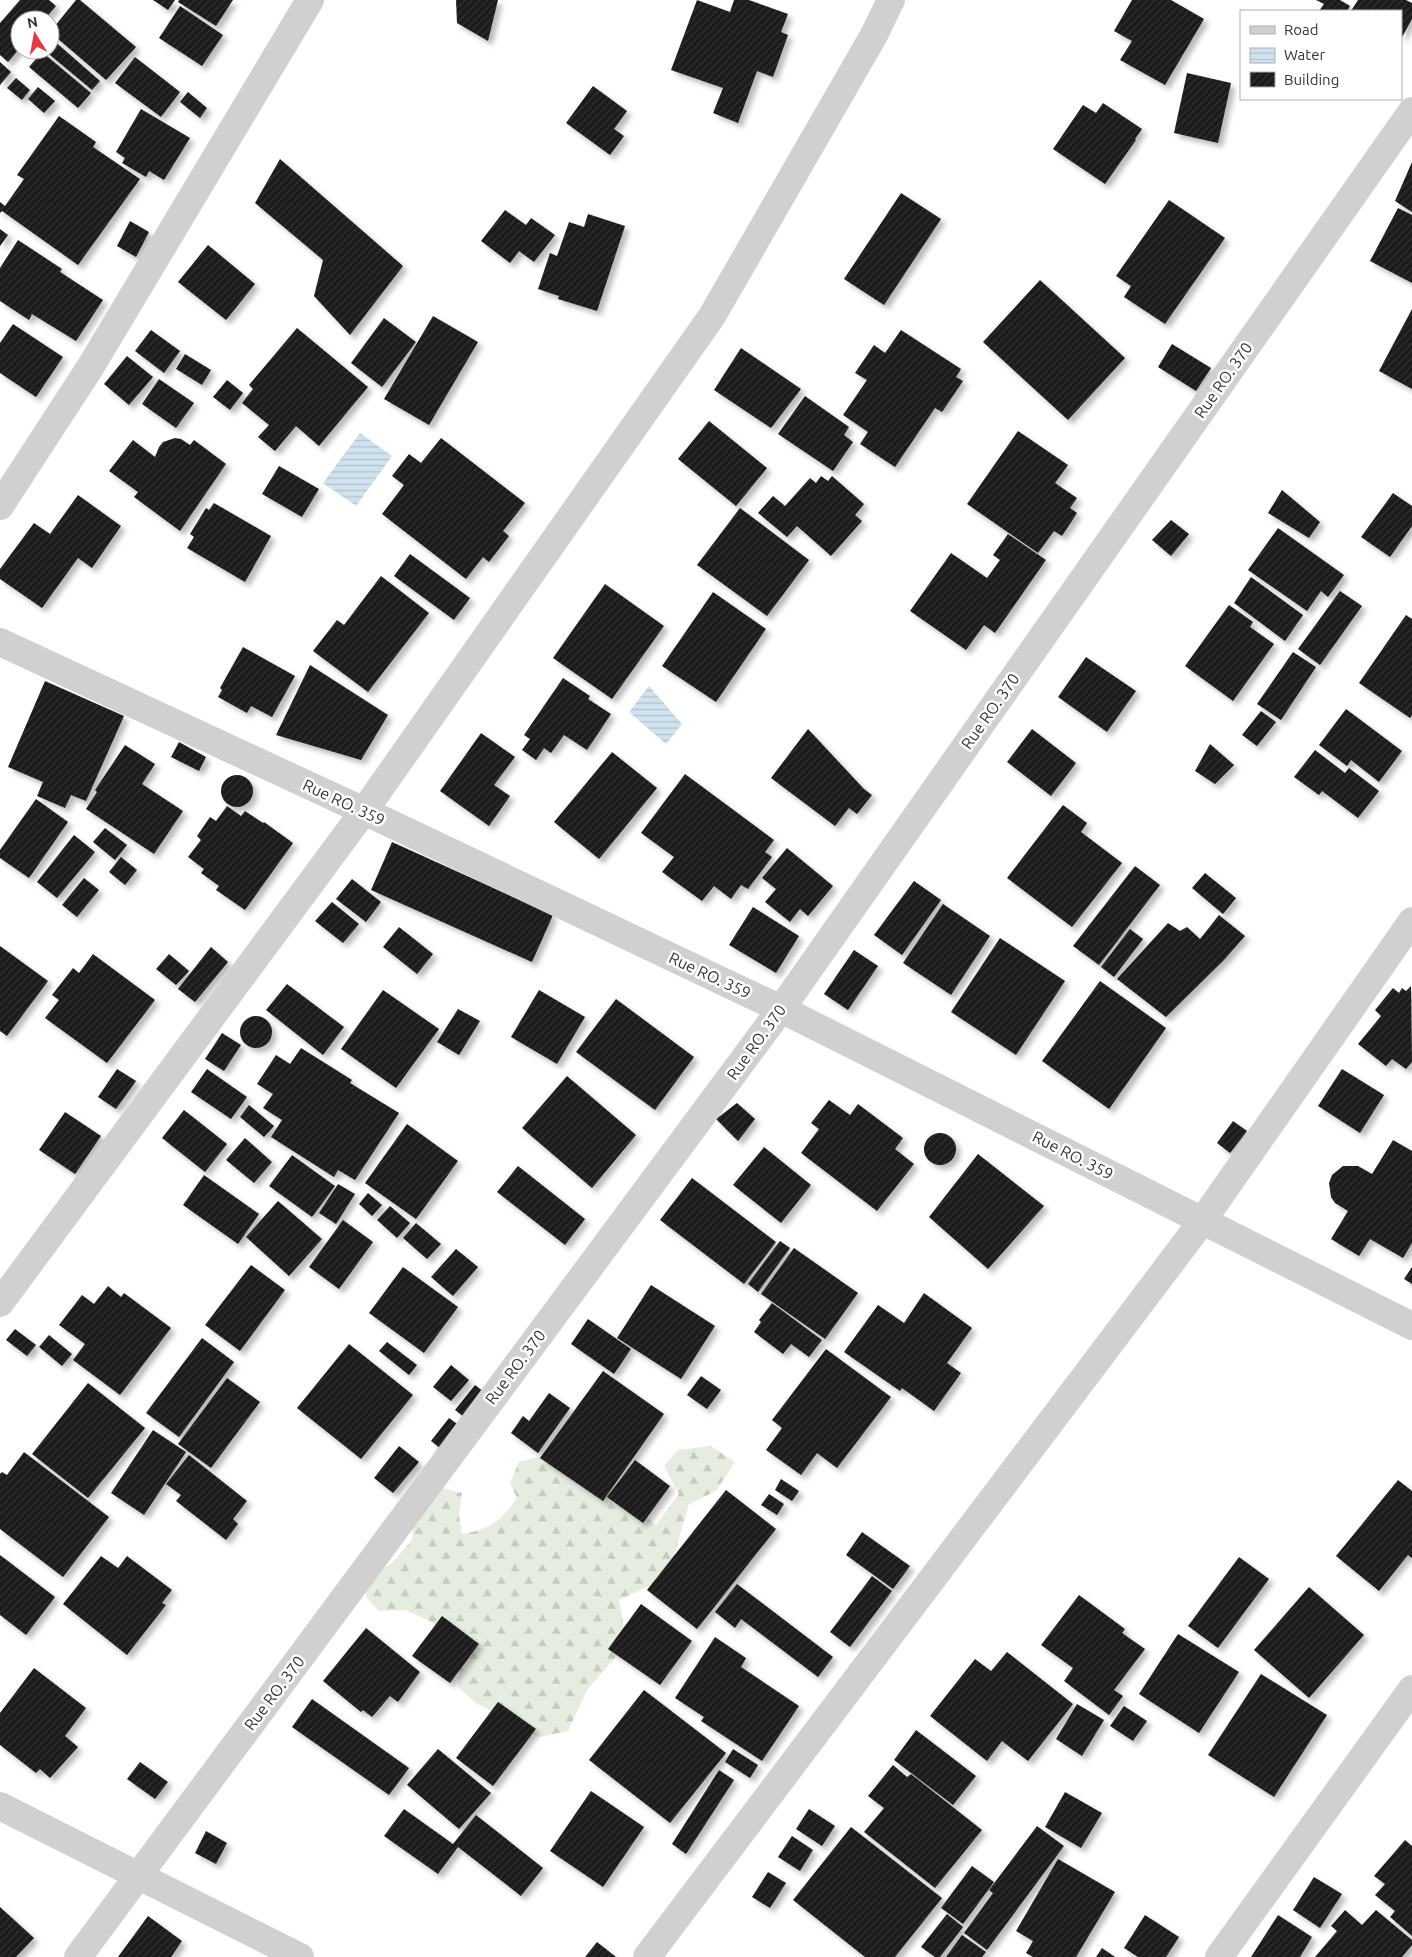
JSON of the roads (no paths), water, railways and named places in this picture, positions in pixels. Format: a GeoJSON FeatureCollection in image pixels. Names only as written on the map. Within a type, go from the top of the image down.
{"type":"FeatureCollection","features":[{"type":"Feature","properties":{"kind":"street"},"geometry":{"type":"LineString","coordinates":[[0,506],[91,366],[310,0]]}},
{"type":"Feature","properties":{"kind":"street"},"geometry":{"type":"LineString","coordinates":[[0,1303],[364,811],[712,316],[874,35],[891,0]]}},
{"type":"Feature","properties":{"kind":"street","name":"Rue RO. 370"},"geometry":{"type":"LineString","coordinates":[[78,1957],[781,1009],[1412,111]]}},
{"type":"Feature","properties":{"kind":"street","name":"Rue RO. 359"},"geometry":{"type":"LineString","coordinates":[[0,642],[364,811],[781,1009],[1412,1326]]}},
{"type":"Feature","properties":{"kind":"street"},"geometry":{"type":"LineString","coordinates":[[647,1957],[1203,1220],[1412,921]]}},
{"type":"Feature","properties":{"kind":"street"},"geometry":{"type":"LineString","coordinates":[[1219,1957],[1412,1688]]}},
{"type":"Feature","properties":{"kind":"street"},"geometry":{"type":"LineString","coordinates":[[0,1806],[300,1957]]}},
{"type":"Feature","properties":{"kind":"water"},"geometry":{"type":"Polygon","coordinates":[[[360,433],[392,456],[356,506],[323,483],[360,433]]]}},
{"type":"Feature","properties":{"kind":"water"},"geometry":{"type":"Polygon","coordinates":[[[649,686],[682,724],[666,744],[629,712],[649,686]]]}}]}
